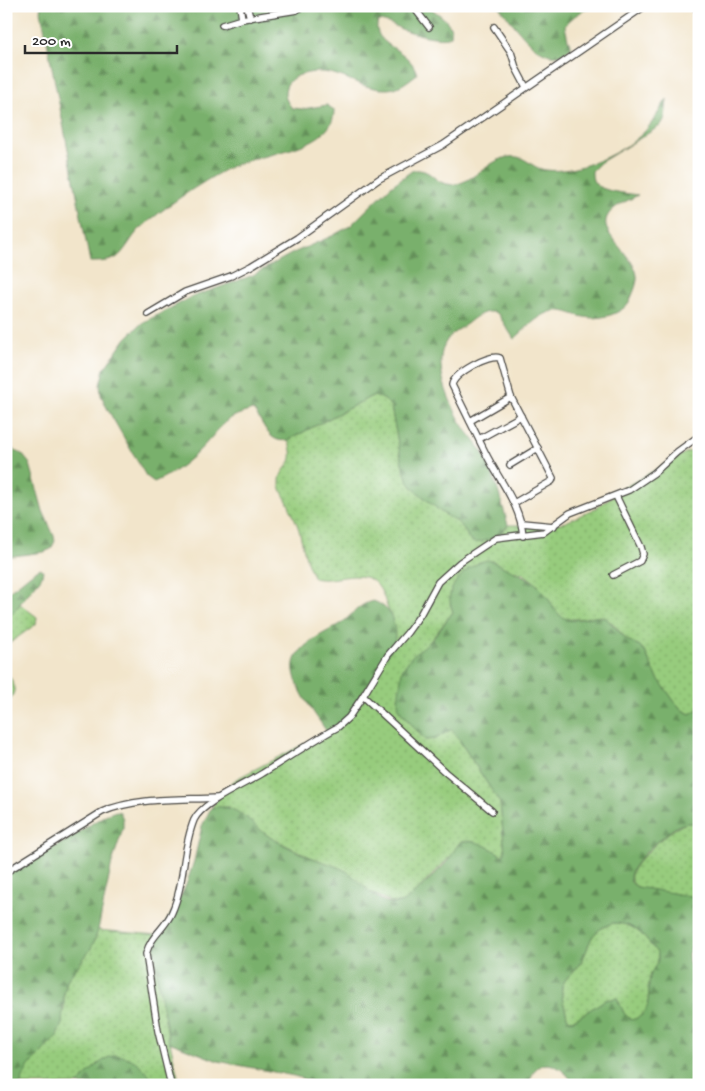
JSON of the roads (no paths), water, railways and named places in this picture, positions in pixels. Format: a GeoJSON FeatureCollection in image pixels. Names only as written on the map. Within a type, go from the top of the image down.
{"type":"FeatureCollection","features":[{"type":"Feature","properties":{"kind":"street"},"geometry":{"type":"LineString","coordinates":[[240,6],[242,19]]}},
{"type":"Feature","properties":{"kind":"street"},"geometry":{"type":"LineString","coordinates":[[248,6],[250,18]]}},
{"type":"Feature","properties":{"kind":"street"},"geometry":{"type":"LineString","coordinates":[[222,25],[242,19],[298,10],[302,6]]}},
{"type":"Feature","properties":{"kind":"street"},"geometry":{"type":"LineString","coordinates":[[414,6],[415,10],[429,27]]}},
{"type":"Feature","properties":{"kind":"street"},"geometry":{"type":"LineString","coordinates":[[148,314],[185,292],[231,276],[251,266],[310,229],[379,179],[444,145],[645,6]]}},
{"type":"Feature","properties":{"kind":"street"},"geometry":{"type":"LineString","coordinates":[[695,6],[699,12]]}},
{"type":"Feature","properties":{"kind":"street"},"geometry":{"type":"LineString","coordinates":[[494,27],[511,52],[516,68],[526,87]]}},
{"type":"Feature","properties":{"kind":"street"},"geometry":{"type":"LineString","coordinates":[[514,504],[552,481],[553,478],[511,397],[500,358],[497,356],[470,367],[458,376],[452,385],[514,504],[522,523],[523,536]]}},
{"type":"Feature","properties":{"kind":"street"},"geometry":{"type":"LineString","coordinates":[[470,420],[511,397]]}},
{"type":"Feature","properties":{"kind":"street"},"geometry":{"type":"LineString","coordinates":[[479,439],[521,416]]}},
{"type":"Feature","properties":{"kind":"street"},"geometry":{"type":"LineString","coordinates":[[171,1085],[158,1031],[146,954],[149,944],[172,913],[179,890],[191,831],[195,818],[202,809],[262,774],[338,726],[348,717],[388,655],[416,621],[438,582],[460,562],[496,538],[544,532],[570,514],[616,496],[642,482],[699,436]]}},
{"type":"Feature","properties":{"kind":"street"},"geometry":{"type":"LineString","coordinates":[[510,465],[538,448]]}},
{"type":"Feature","properties":{"kind":"street"},"geometry":{"type":"LineString","coordinates":[[613,575],[640,561],[643,554],[616,496]]}},
{"type":"Feature","properties":{"kind":"street"},"geometry":{"type":"LineString","coordinates":[[522,523],[554,526]]}},
{"type":"Feature","properties":{"kind":"street"},"geometry":{"type":"LineString","coordinates":[[363,696],[445,772],[492,811]]}},
{"type":"Feature","properties":{"kind":"street"},"geometry":{"type":"LineString","coordinates":[[6,872],[102,812],[116,806],[131,803],[219,798]]}}]}
